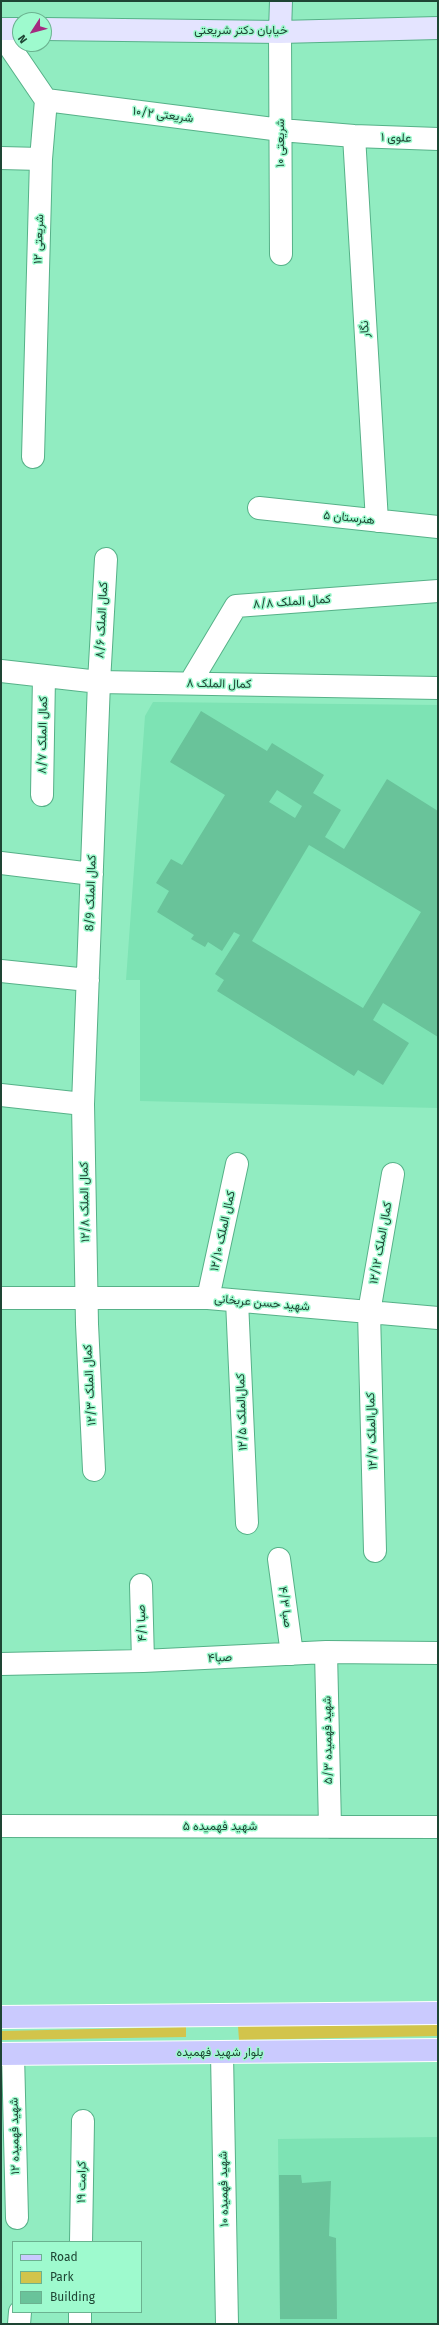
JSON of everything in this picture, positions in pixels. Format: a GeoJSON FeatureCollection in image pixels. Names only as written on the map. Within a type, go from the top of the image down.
{"type":"FeatureCollection","features":[{"type":"Feature","properties":{"kind":"main road"},"geometry":{"type":"LineString","coordinates":[[280,32],[281,1]]}},
{"type":"Feature","properties":{"kind":"main road","name":"خیابان دکتر شریعتی"},"geometry":{"type":"LineString","coordinates":[[52,29],[280,32],[438,28]]}},
{"type":"Feature","properties":{"kind":"main road"},"geometry":{"type":"LineString","coordinates":[[1,29],[12,29]]}},
{"type":"Feature","properties":{"kind":"main road"},"geometry":{"type":"LineString","coordinates":[[1,2017],[438,2013]]}},
{"type":"Feature","properties":{"kind":"main road","name":"بلوار شهید فهمیده"},"geometry":{"type":"LineString","coordinates":[[7,2054],[222,2054],[438,2050]]}},
{"type":"Feature","properties":{"kind":"street","name":"شریعتی ۱۰"},"geometry":{"type":"LineString","coordinates":[[280,32],[281,254]]}},
{"type":"Feature","properties":{"kind":"street"},"geometry":{"type":"LineString","coordinates":[[1,34],[46,100]]}},
{"type":"Feature","properties":{"kind":"street","name":"شریعتی ۱۰/۲"},"geometry":{"type":"LineString","coordinates":[[46,100],[281,130],[354,136]]}},
{"type":"Feature","properties":{"kind":"street","name":"شریعتی ۱۲"},"geometry":{"type":"LineString","coordinates":[[33,458],[41,159],[46,100]]}},
{"type":"Feature","properties":{"kind":"street","name":"علوی ۱"},"geometry":{"type":"LineString","coordinates":[[354,136],[438,139]]}},
{"type":"Feature","properties":{"kind":"street","name":"نگار"},"geometry":{"type":"LineString","coordinates":[[354,136],[377,521]]}},
{"type":"Feature","properties":{"kind":"street"},"geometry":{"type":"LineString","coordinates":[[1,158],[41,159]]}},
{"type":"Feature","properties":{"kind":"street","name":"هنرستان ۵"},"geometry":{"type":"LineString","coordinates":[[259,508],[438,527]]}},
{"type":"Feature","properties":{"kind":"street","name":"کمال الملک ۸/۶"},"geometry":{"type":"LineString","coordinates":[[99,682],[106,559]]}},
{"type":"Feature","properties":{"kind":"street","name":"کمال الملک ۸/۸"},"geometry":{"type":"LineString","coordinates":[[190,683],[236,606],[438,591]]}},
{"type":"Feature","properties":{"kind":"street","name":"کمال الملک ۸"},"geometry":{"type":"LineString","coordinates":[[1,671],[99,682],[438,688]]}},
{"type":"Feature","properties":{"kind":"street","name":"کمال الملک ۸/۷"},"geometry":{"type":"LineString","coordinates":[[42,795],[44,676]]}},
{"type":"Feature","properties":{"kind":"street","name":"کمال الملک 8/9"},"geometry":{"type":"LineString","coordinates":[[83,1104],[99,682]]}},
{"type":"Feature","properties":{"kind":"street"},"geometry":{"type":"LineString","coordinates":[[1,863],[92,874]]}},
{"type":"Feature","properties":{"kind":"street"},"geometry":{"type":"LineString","coordinates":[[1,971],[88,980]]}},
{"type":"Feature","properties":{"kind":"street"},"geometry":{"type":"LineString","coordinates":[[1,1095],[83,1104]]}},
{"type":"Feature","properties":{"kind":"street","name":"کمال الملک ۱۲/۸"},"geometry":{"type":"LineString","coordinates":[[83,1104],[86,1299]]}},
{"type":"Feature","properties":{"kind":"street","name":"کمال الملک ۱۲/۱۰"},"geometry":{"type":"LineString","coordinates":[[208,1298],[237,1164]]}},
{"type":"Feature","properties":{"kind":"street","name":"کمال الملک ۱۲/۱۲"},"geometry":{"type":"LineString","coordinates":[[369,1312],[393,1174]]}},
{"type":"Feature","properties":{"kind":"street","name":"شهید حسن عربخانی"},"geometry":{"type":"LineString","coordinates":[[1,1298],[208,1298],[438,1318]]}},
{"type":"Feature","properties":{"kind":"street","name":"کمال الملک ۱۲/۳"},"geometry":{"type":"LineString","coordinates":[[86,1299],[94,1470]]}},
{"type":"Feature","properties":{"kind":"street","name":"کمال‌الملک ۱۲/۵"},"geometry":{"type":"LineString","coordinates":[[237,1300],[247,1523]]}},
{"type":"Feature","properties":{"kind":"street","name":"کمال‌الملک ۱۲/۷"},"geometry":{"type":"LineString","coordinates":[[369,1312],[375,1551]]}},
{"type":"Feature","properties":{"kind":"street","name":"صبا ۴/۳"},"geometry":{"type":"LineString","coordinates":[[279,1559],[292,1654]]}},
{"type":"Feature","properties":{"kind":"street","name":"صبا ۴/۱"},"geometry":{"type":"LineString","coordinates":[[141,1585],[143,1661]]}},
{"type":"Feature","properties":{"kind":"street","name":"صبا۴"},"geometry":{"type":"LineString","coordinates":[[1,1664],[143,1661],[326,1652],[438,1653]]}},
{"type":"Feature","properties":{"kind":"street","name":"شهید فهمیده ۵/۳"},"geometry":{"type":"LineString","coordinates":[[326,1652],[330,1827]]}},
{"type":"Feature","properties":{"kind":"street","name":"شهید فهمیده ۵"},"geometry":{"type":"LineString","coordinates":[[1,1826],[438,1827]]}},
{"type":"Feature","properties":{"kind":"street","name":"شهید فهمیده ۱۲"},"geometry":{"type":"LineString","coordinates":[[7,2054],[17,2218]]}},
{"type":"Feature","properties":{"kind":"street","name":"شهید فهمیده ۱۰"},"geometry":{"type":"LineString","coordinates":[[222,2054],[227,2324]]}},
{"type":"Feature","properties":{"kind":"street","name":"کرامت ۱۹"},"geometry":{"type":"LineString","coordinates":[[81,2241],[83,2121]]}},
{"type":"Feature","properties":{"kind":"street"},"geometry":{"type":"LineString","coordinates":[[19,2324],[20,2313]]}},
{"type":"Feature","properties":{"kind":"street"},"geometry":{"type":"LineString","coordinates":[[80,2313],[80,2324]]}},
{"type":"Feature","properties":{"kind":"shaded area"},"geometry":{"type":"Polygon","coordinates":[[[153,702],[438,705],[438,1108],[140,1101],[140,980],[126,980],[145,716],[153,702]]]}},
{"type":"Feature","properties":{"kind":"shaded area"},"geometry":{"type":"Polygon","coordinates":[[[438,2137],[438,2324],[280,2324],[278,2139],[438,2137]]]}},
{"type":"Feature","properties":{"kind":"green space"},"geometry":{"type":"Polygon","coordinates":[[[438,2025],[438,2036],[239,2040],[238,2026],[438,2025]]]}},
{"type":"Feature","properties":{"kind":"green space"},"geometry":{"type":"Polygon","coordinates":[[[186,2027],[186,2037],[1,2040],[1,2031],[186,2027]]]}},
{"type":"Feature","properties":{"kind":"building"},"geometry":{"type":"Polygon","coordinates":[[[201,711],[267,751],[272,743],[324,775],[313,793],[341,810],[325,837],[344,849],[387,779],[438,811],[438,1037],[383,1003],[373,1020],[409,1043],[383,1085],[358,1070],[354,1076],[217,991],[224,980],[215,974],[240,935],[234,932],[222,951],[208,942],[205,947],[191,939],[194,935],[157,912],[169,891],[156,883],[171,859],[182,865],[225,795],[170,762],[201,711]],[[277,790],[269,802],[295,818],[302,806],[277,790]],[[309,845],[252,941],[363,1008],[421,912],[309,845]]]}},
{"type":"Feature","properties":{"kind":"building"},"geometry":{"type":"Polygon","coordinates":[[[279,2175],[301,2175],[302,2183],[331,2181],[329,2236],[336,2238],[337,2319],[280,2319],[279,2175]]]}}]}
